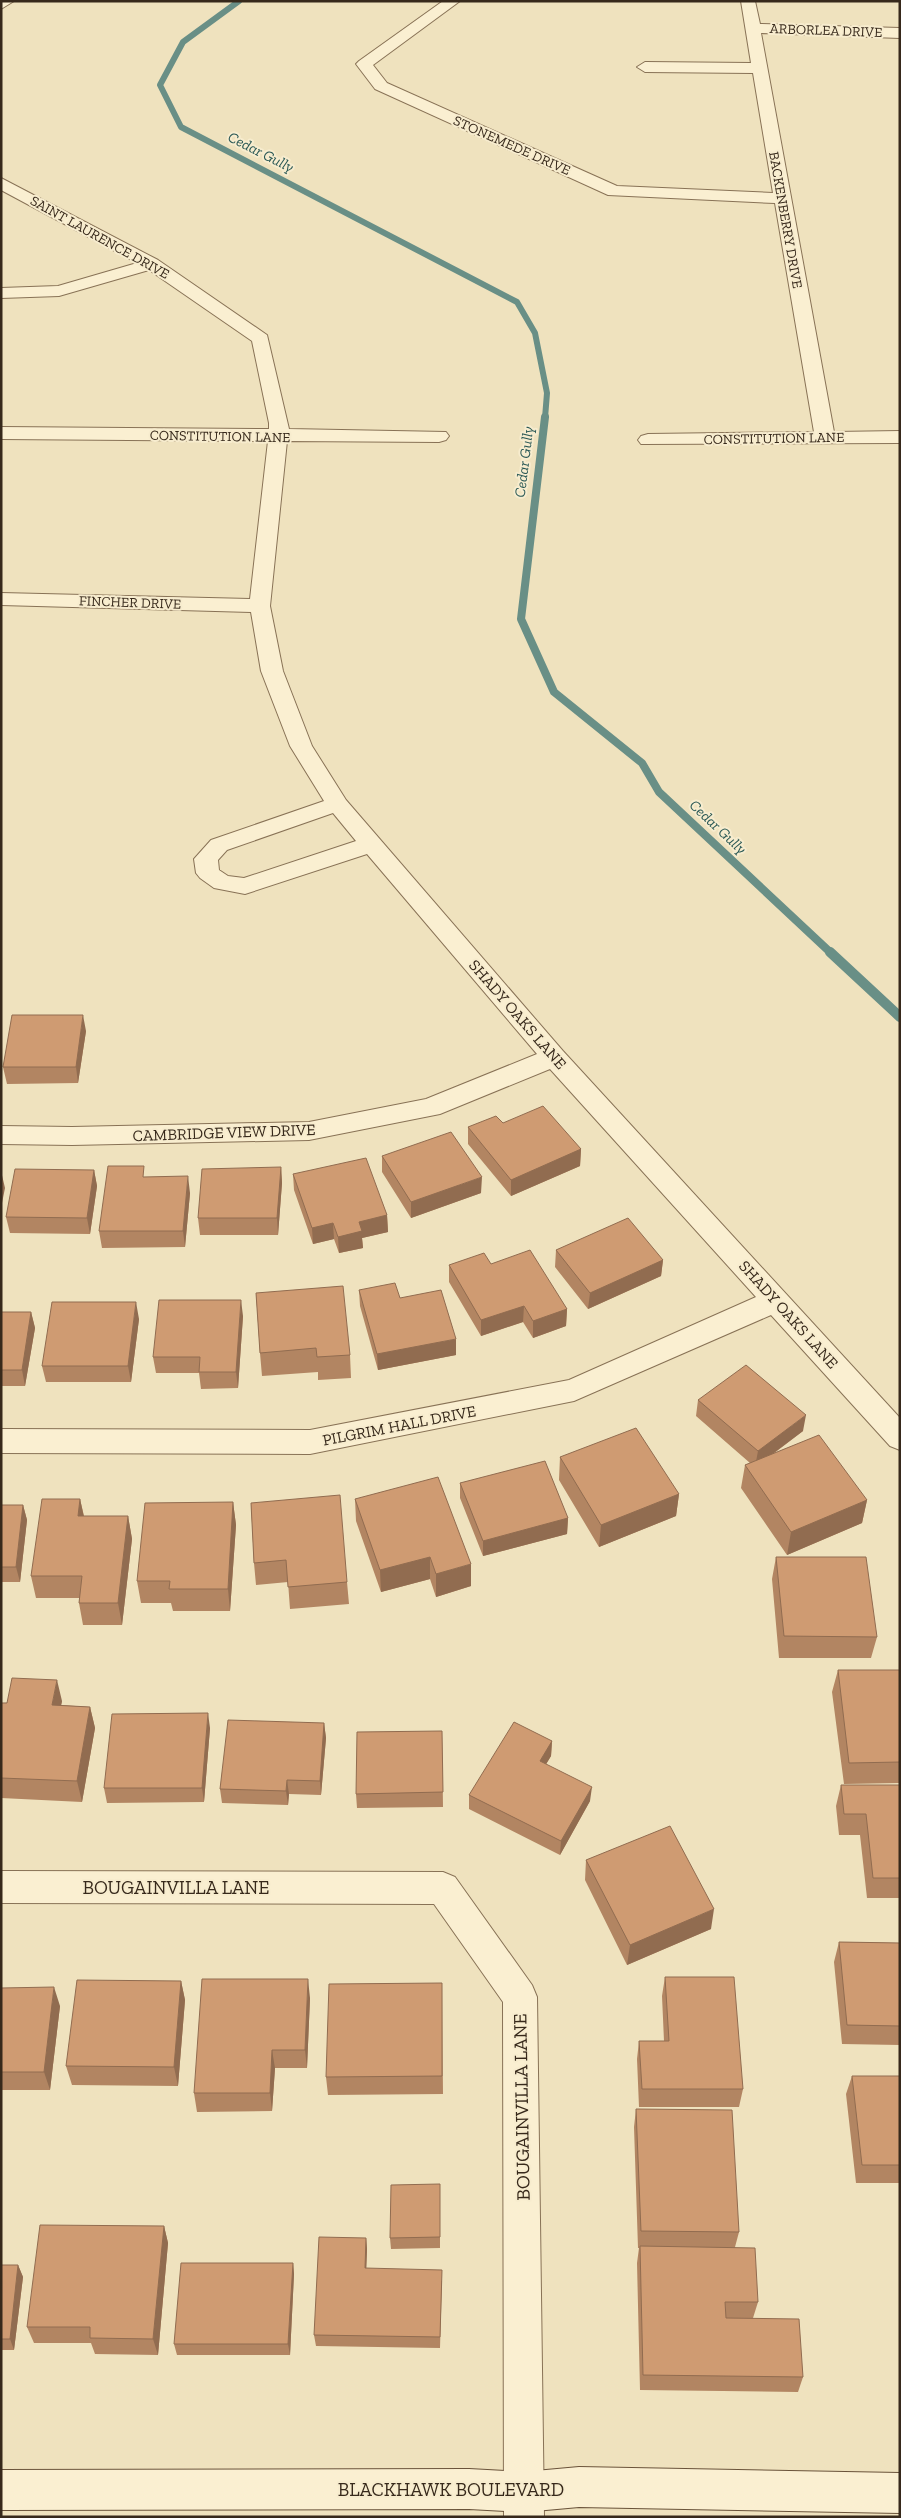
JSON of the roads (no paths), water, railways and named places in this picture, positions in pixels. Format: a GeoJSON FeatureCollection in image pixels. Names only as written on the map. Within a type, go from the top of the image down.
{"type":"FeatureCollection","features":[{"type":"Feature","properties":{"kind":"street"},"geometry":{"type":"LineString","coordinates":[[1,5],[7,1]]}},
{"type":"Feature","properties":{"kind":"street","name":"STONEMEDE DRIVE"},"geometry":{"type":"LineString","coordinates":[[452,1],[364,64],[381,86],[614,190],[782,198]]}},
{"type":"Feature","properties":{"kind":"street","name":"BACKENBERRY DRIVE"},"geometry":{"type":"LineString","coordinates":[[748,1],[758,68],[825,438]]}},
{"type":"Feature","properties":{"kind":"street","name":"ARBORLEA DRIVE"},"geometry":{"type":"LineString","coordinates":[[752,28],[900,33]]}},
{"type":"Feature","properties":{"kind":"street"},"geometry":{"type":"LineString","coordinates":[[645,67],[758,68]]}},
{"type":"Feature","properties":{"kind":"street","name":"SAINT LAURENCE DRIVE"},"geometry":{"type":"LineString","coordinates":[[1,183],[152,264],[261,339],[279,424],[279,436],[274,447],[268,527]]}},
{"type":"Feature","properties":{"kind":"street"},"geometry":{"type":"LineString","coordinates":[[1,293],[60,291],[152,264]]}},
{"type":"Feature","properties":{"kind":"street","name":"CONSTITUTION LANE"},"geometry":{"type":"LineString","coordinates":[[1,433],[439,436]]}},
{"type":"Feature","properties":{"kind":"street","name":"CONSTITUTION LANE"},"geometry":{"type":"LineString","coordinates":[[648,440],[900,437]]}},
{"type":"Feature","properties":{"kind":"street","name":"SHADY OAKS LANE"},"geometry":{"type":"LineString","coordinates":[[268,527],[260,606],[272,672],[301,746],[337,804],[554,1057],[777,1300],[900,1438]]}},
{"type":"Feature","properties":{"kind":"street","name":"FINCHER DRIVE"},"geometry":{"type":"LineString","coordinates":[[1,599],[260,606]]}},
{"type":"Feature","properties":{"kind":"street"},"geometry":{"type":"LineString","coordinates":[[337,804],[219,845],[206,860],[208,873],[222,883],[245,886],[372,844]]}},
{"type":"Feature","properties":{"kind":"street","name":"CAMBRIDGE VIEW DRIVE"},"geometry":{"type":"LineString","coordinates":[[1,1135],[72,1136],[309,1131],[430,1107],[554,1057]]}},
{"type":"Feature","properties":{"kind":"street","name":"PILGRIM HALL DRIVE"},"geometry":{"type":"LineString","coordinates":[[1,1441],[310,1442],[574,1390],[777,1300]]}},
{"type":"Feature","properties":{"kind":"street","name":"BOUGAINVILLA LANE"},"geometry":{"type":"LineString","coordinates":[[1,1887],[443,1888],[520,1997],[524,2504]]}},
{"type":"Feature","properties":{"kind":"street","name":"BLACKHAWK BOULEVARD"},"geometry":{"type":"LineString","coordinates":[[1,2490],[469,2489],[524,2504],[579,2487],[900,2493]]}},
{"type":"Feature","properties":{"kind":"waterway","name":"Cedar Gully"},"geometry":{"type":"LineString","coordinates":[[239,1],[183,42],[160,85],[181,127],[517,302],[535,333],[547,393],[545,418]]}},
{"type":"Feature","properties":{"kind":"waterway","name":"Cedar Gully"},"geometry":{"type":"LineString","coordinates":[[545,417],[521,619],[554,692],[642,763],[659,792],[831,953]]}},
{"type":"Feature","properties":{"kind":"waterway","name":"Cedar Gully"},"geometry":{"type":"LineString","coordinates":[[830,952],[900,1017]]}}]}
